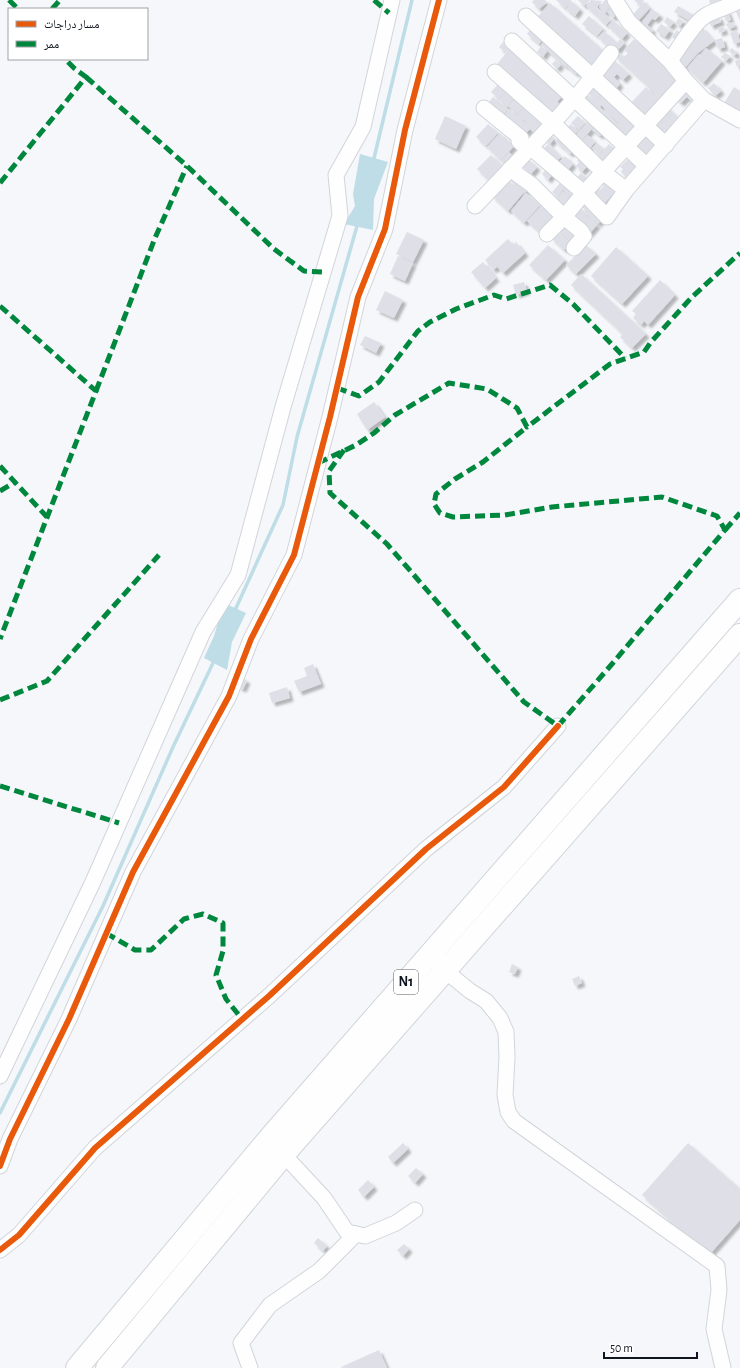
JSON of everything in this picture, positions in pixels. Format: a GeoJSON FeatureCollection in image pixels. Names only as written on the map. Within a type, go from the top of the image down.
{"type":"FeatureCollection","features":[{"type":"Feature","properties":{"kind":"highway","name":"N1"},"geometry":{"type":"LineString","coordinates":[[77,1368],[274,1133],[740,600]]}},
{"type":"Feature","properties":{"kind":"highway","name":"N1"},"geometry":{"type":"LineString","coordinates":[[107,1368],[284,1155],[740,635]]}},
{"type":"Feature","properties":{"kind":"street"},"geometry":{"type":"LineString","coordinates":[[0,1076],[92,884],[203,632],[238,575],[283,407],[340,216],[336,175],[363,127],[392,0]]}},
{"type":"Feature","properties":{"kind":"street"},"geometry":{"type":"LineString","coordinates":[[0,1166],[10,1139],[69,1019],[133,872],[229,696],[251,639],[294,555],[330,417],[358,297],[385,229],[405,130],[439,0]]}},
{"type":"Feature","properties":{"kind":"street"},"geometry":{"type":"LineString","coordinates":[[615,0],[629,22],[670,61],[704,100],[740,120]]}},
{"type":"Feature","properties":{"kind":"street"},"geometry":{"type":"LineString","coordinates":[[670,61],[681,44],[705,16],[732,6],[740,0]]}},
{"type":"Feature","properties":{"kind":"street"},"geometry":{"type":"LineString","coordinates":[[526,16],[594,77],[666,145]]}},
{"type":"Feature","properties":{"kind":"street"},"geometry":{"type":"LineString","coordinates":[[512,41],[647,166]]}},
{"type":"Feature","properties":{"kind":"street"},"geometry":{"type":"LineString","coordinates":[[475,206],[594,77],[611,53]]}},
{"type":"Feature","properties":{"kind":"street"},"geometry":{"type":"LineString","coordinates":[[495,72],[553,123],[603,172],[626,190]]}},
{"type":"Feature","properties":{"kind":"street"},"geometry":{"type":"LineString","coordinates":[[547,234],[564,217],[603,172],[627,148],[686,81]]}},
{"type":"Feature","properties":{"kind":"street"},"geometry":{"type":"LineString","coordinates":[[484,108],[521,138],[520,141],[527,148],[530,147],[584,193],[607,217],[626,190],[704,100]]}},
{"type":"Feature","properties":{"kind":"street"},"geometry":{"type":"LineString","coordinates":[[510,169],[532,185],[564,217],[581,231],[584,236],[574,248]]}},
{"type":"Feature","properties":{"kind":"street"},"geometry":{"type":"LineString","coordinates":[[0,1250],[19,1235],[95,1148],[269,996],[426,849],[504,787],[558,726]]}},
{"type":"Feature","properties":{"kind":"street"},"geometry":{"type":"LineString","coordinates":[[434,951],[454,978],[464,987],[486,1001],[500,1018],[506,1032],[507,1057],[504,1095],[508,1112],[514,1121],[717,1266],[719,1290],[714,1328],[723,1368]]}},
{"type":"Feature","properties":{"kind":"street"},"geometry":{"type":"LineString","coordinates":[[284,1155],[324,1198],[347,1232],[365,1236],[396,1223],[415,1210]]}},
{"type":"Feature","properties":{"kind":"street"},"geometry":{"type":"LineString","coordinates":[[250,1368],[241,1343],[270,1305],[319,1270],[356,1234]]}},
{"type":"Feature","properties":{"kind":"water"},"geometry":{"type":"Polygon","coordinates":[[[360,154],[388,162],[374,199],[373,230],[344,224],[355,206],[353,194],[360,154]]]}},
{"type":"Feature","properties":{"kind":"water"},"geometry":{"type":"Polygon","coordinates":[[[224,603],[246,613],[232,642],[227,670],[204,658],[214,636],[224,603]]]}},
{"type":"Feature","properties":{"kind":"building"},"geometry":{"type":"Polygon","coordinates":[[[534,0],[545,0],[547,2],[539,9],[532,2],[534,0]]]}},
{"type":"Feature","properties":{"kind":"building"},"geometry":{"type":"Polygon","coordinates":[[[556,0],[570,0],[580,9],[575,16],[566,9],[570,3],[565,8],[556,0]]]}},
{"type":"Feature","properties":{"kind":"building"},"geometry":{"type":"Polygon","coordinates":[[[578,0],[590,0],[584,6],[578,0]]]}},
{"type":"Feature","properties":{"kind":"building"},"geometry":{"type":"Polygon","coordinates":[[[591,0],[602,1],[597,7],[611,20],[606,25],[586,6],[591,0]]]}},
{"type":"Feature","properties":{"kind":"building"},"geometry":{"type":"Polygon","coordinates":[[[605,0],[612,5],[605,13],[599,7],[605,0]]]}},
{"type":"Feature","properties":{"kind":"building"},"geometry":{"type":"Polygon","coordinates":[[[634,0],[643,0],[644,1],[640,6],[634,0]]]}},
{"type":"Feature","properties":{"kind":"building"},"geometry":{"type":"Polygon","coordinates":[[[709,0],[726,0],[712,9],[709,0]]]}},
{"type":"Feature","properties":{"kind":"building"},"geometry":{"type":"Polygon","coordinates":[[[644,2],[650,8],[636,23],[630,18],[644,2]]]}},
{"type":"Feature","properties":{"kind":"building"},"geometry":{"type":"Polygon","coordinates":[[[550,3],[607,54],[592,72],[534,21],[550,3]]]}},
{"type":"Feature","properties":{"kind":"building"},"geometry":{"type":"Polygon","coordinates":[[[740,5],[740,21],[734,7],[740,5]]]}},
{"type":"Feature","properties":{"kind":"building"},"geometry":{"type":"Polygon","coordinates":[[[678,6],[699,18],[696,24],[674,12],[678,6]]]}},
{"type":"Feature","properties":{"kind":"building"},"geometry":{"type":"Polygon","coordinates":[[[611,7],[618,13],[613,18],[607,12],[611,7]]]}},
{"type":"Feature","properties":{"kind":"building"},"geometry":{"type":"Polygon","coordinates":[[[652,9],[660,15],[655,20],[652,18],[647,25],[653,30],[650,34],[639,26],[652,9]]]}},
{"type":"Feature","properties":{"kind":"building"},"geometry":{"type":"Polygon","coordinates":[[[727,10],[731,20],[726,21],[722,11],[727,10]]]}},
{"type":"Feature","properties":{"kind":"building"},"geometry":{"type":"Polygon","coordinates":[[[589,16],[603,29],[597,36],[582,24],[589,16]]]}},
{"type":"Feature","properties":{"kind":"building"},"geometry":{"type":"Polygon","coordinates":[[[719,16],[721,22],[711,26],[708,20],[719,16]]]}},
{"type":"Feature","properties":{"kind":"building"},"geometry":{"type":"Polygon","coordinates":[[[667,17],[674,22],[670,27],[664,22],[667,17]]]}},
{"type":"Feature","properties":{"kind":"building"},"geometry":{"type":"Polygon","coordinates":[[[679,18],[683,21],[680,26],[675,23],[679,18]]]}},
{"type":"Feature","properties":{"kind":"building"},"geometry":{"type":"Polygon","coordinates":[[[613,20],[627,33],[622,39],[608,26],[613,20]]]}},
{"type":"Feature","properties":{"kind":"building"},"geometry":{"type":"Polygon","coordinates":[[[733,22],[734,27],[728,28],[726,24],[733,22]]]}},
{"type":"Feature","properties":{"kind":"building"},"geometry":{"type":"Polygon","coordinates":[[[661,24],[670,30],[665,37],[656,31],[661,24]]]}},
{"type":"Feature","properties":{"kind":"building"},"geometry":{"type":"Polygon","coordinates":[[[723,26],[725,31],[719,33],[718,28],[723,26]]]}},
{"type":"Feature","properties":{"kind":"building"},"geometry":{"type":"Polygon","coordinates":[[[532,27],[544,37],[539,44],[527,34],[532,27]]]}},
{"type":"Feature","properties":{"kind":"building"},"geometry":{"type":"Polygon","coordinates":[[[702,27],[714,41],[698,53],[683,70],[672,60],[702,27]]]}},
{"type":"Feature","properties":{"kind":"building"},"geometry":{"type":"Polygon","coordinates":[[[677,30],[683,36],[679,42],[672,37],[677,30]]]}},
{"type":"Feature","properties":{"kind":"building"},"geometry":{"type":"Polygon","coordinates":[[[737,30],[740,42],[734,44],[730,33],[737,30]]]}},
{"type":"Feature","properties":{"kind":"building"},"geometry":{"type":"Polygon","coordinates":[[[604,31],[617,43],[620,39],[624,43],[615,53],[598,37],[604,31]]]}},
{"type":"Feature","properties":{"kind":"building"},"geometry":{"type":"Polygon","coordinates":[[[507,38],[565,93],[557,102],[564,107],[552,122],[495,67],[506,53],[499,47],[507,38]]]}},
{"type":"Feature","properties":{"kind":"building"},"geometry":{"type":"Polygon","coordinates":[[[722,38],[725,47],[718,49],[715,40],[722,38]]]}},
{"type":"Feature","properties":{"kind":"building"},"geometry":{"type":"Polygon","coordinates":[[[546,39],[571,61],[566,67],[541,45],[546,39]]]}},
{"type":"Feature","properties":{"kind":"building"},"geometry":{"type":"Polygon","coordinates":[[[634,39],[679,80],[662,99],[615,56],[618,52],[624,57],[628,53],[624,50],[634,39]]]}},
{"type":"Feature","properties":{"kind":"building"},"geometry":{"type":"Polygon","coordinates":[[[541,46],[547,51],[543,57],[537,52],[541,46]]]}},
{"type":"Feature","properties":{"kind":"building"},"geometry":{"type":"Polygon","coordinates":[[[706,48],[722,61],[703,83],[687,68],[706,48]]]}},
{"type":"Feature","properties":{"kind":"building"},"geometry":{"type":"Polygon","coordinates":[[[732,48],[737,53],[734,56],[729,51],[732,48]]]}},
{"type":"Feature","properties":{"kind":"building"},"geometry":{"type":"Polygon","coordinates":[[[725,53],[730,56],[726,61],[721,57],[725,53]]]}},
{"type":"Feature","properties":{"kind":"building"},"geometry":{"type":"Polygon","coordinates":[[[740,59],[740,65],[737,67],[735,61],[740,59]]]}},
{"type":"Feature","properties":{"kind":"building"},"geometry":{"type":"Polygon","coordinates":[[[556,60],[561,65],[557,69],[552,64],[556,60]]]}},
{"type":"Feature","properties":{"kind":"building"},"geometry":{"type":"Polygon","coordinates":[[[615,61],[629,74],[623,80],[617,74],[614,77],[620,84],[614,91],[600,78],[615,61]]]}},
{"type":"Feature","properties":{"kind":"building"},"geometry":{"type":"Polygon","coordinates":[[[572,62],[580,69],[576,74],[567,67],[572,62]]]}},
{"type":"Feature","properties":{"kind":"building"},"geometry":{"type":"Polygon","coordinates":[[[501,81],[517,94],[507,107],[499,100],[506,91],[499,99],[491,92],[501,81]]]}},
{"type":"Feature","properties":{"kind":"building"},"geometry":{"type":"Polygon","coordinates":[[[594,82],[641,127],[632,136],[601,105],[600,107],[629,134],[622,141],[578,100],[585,93],[592,99],[593,97],[586,90],[594,82]]]}},
{"type":"Feature","properties":{"kind":"building"},"geometry":{"type":"Polygon","coordinates":[[[714,83],[721,91],[715,96],[708,88],[714,83]]]}},
{"type":"Feature","properties":{"kind":"building"},"geometry":{"type":"Polygon","coordinates":[[[686,86],[701,100],[690,112],[686,108],[692,102],[687,97],[681,103],[675,98],[686,86]]]}},
{"type":"Feature","properties":{"kind":"building"},"geometry":{"type":"Polygon","coordinates":[[[646,87],[660,101],[643,120],[628,106],[646,87]]]}},
{"type":"Feature","properties":{"kind":"building"},"geometry":{"type":"Polygon","coordinates":[[[734,87],[740,91],[740,113],[723,105],[734,87]]]}},
{"type":"Feature","properties":{"kind":"building"},"geometry":{"type":"Polygon","coordinates":[[[517,96],[524,102],[521,105],[523,107],[517,114],[508,106],[517,96]]]}},
{"type":"Feature","properties":{"kind":"building"},"geometry":{"type":"Polygon","coordinates":[[[493,97],[508,109],[500,119],[485,107],[493,97]]]}},
{"type":"Feature","properties":{"kind":"building"},"geometry":{"type":"Polygon","coordinates":[[[667,107],[681,120],[666,136],[652,123],[667,107]]]}},
{"type":"Feature","properties":{"kind":"building"},"geometry":{"type":"Polygon","coordinates":[[[523,108],[529,112],[532,109],[540,117],[535,124],[541,117],[547,122],[536,135],[530,129],[532,127],[517,114],[523,108]]]}},
{"type":"Feature","properties":{"kind":"building"},"geometry":{"type":"Polygon","coordinates":[[[509,109],[531,128],[522,137],[501,119],[509,109]]]}},
{"type":"Feature","properties":{"kind":"building"},"geometry":{"type":"Polygon","coordinates":[[[445,116],[466,126],[456,149],[435,139],[445,116]]]}},
{"type":"Feature","properties":{"kind":"building"},"geometry":{"type":"Polygon","coordinates":[[[578,116],[585,123],[579,130],[571,123],[578,116]]]}},
{"type":"Feature","properties":{"kind":"building"},"geometry":{"type":"Polygon","coordinates":[[[591,117],[597,123],[591,130],[585,124],[591,117]]]}},
{"type":"Feature","properties":{"kind":"building"},"geometry":{"type":"Polygon","coordinates":[[[488,124],[498,133],[486,146],[476,137],[488,124]]]}},
{"type":"Feature","properties":{"kind":"building"},"geometry":{"type":"Polygon","coordinates":[[[571,124],[578,131],[573,136],[566,129],[571,124]]]}},
{"type":"Feature","properties":{"kind":"building"},"geometry":{"type":"Polygon","coordinates":[[[585,125],[591,130],[581,141],[575,136],[585,125]]]}},
{"type":"Feature","properties":{"kind":"building"},"geometry":{"type":"Polygon","coordinates":[[[597,125],[604,131],[600,136],[592,130],[597,125]]]}},
{"type":"Feature","properties":{"kind":"building"},"geometry":{"type":"Polygon","coordinates":[[[646,131],[660,144],[646,160],[632,148],[646,131]]]}},
{"type":"Feature","properties":{"kind":"building"},"geometry":{"type":"Polygon","coordinates":[[[500,133],[514,146],[501,160],[487,147],[500,133]]]}},
{"type":"Feature","properties":{"kind":"building"},"geometry":{"type":"Polygon","coordinates":[[[548,133],[554,139],[550,144],[543,138],[548,133]]]}},
{"type":"Feature","properties":{"kind":"building"},"geometry":{"type":"Polygon","coordinates":[[[588,135],[595,142],[590,148],[582,140],[588,135]]]}},
{"type":"Feature","properties":{"kind":"building"},"geometry":{"type":"Polygon","coordinates":[[[560,136],[567,143],[563,148],[555,141],[560,136]]]}},
{"type":"Feature","properties":{"kind":"building"},"geometry":{"type":"Polygon","coordinates":[[[568,143],[575,149],[570,154],[563,148],[568,143]]]}},
{"type":"Feature","properties":{"kind":"building"},"geometry":{"type":"Polygon","coordinates":[[[597,143],[604,149],[599,154],[592,148],[597,143]]]}},
{"type":"Feature","properties":{"kind":"building"},"geometry":{"type":"Polygon","coordinates":[[[548,144],[561,157],[555,163],[542,150],[548,144]]]}},
{"type":"Feature","properties":{"kind":"building"},"geometry":{"type":"Polygon","coordinates":[[[609,144],[615,149],[604,163],[597,157],[609,144]]]}},
{"type":"Feature","properties":{"kind":"building"},"geometry":{"type":"Polygon","coordinates":[[[509,152],[516,159],[508,167],[501,161],[509,152]]]}},
{"type":"Feature","properties":{"kind":"building"},"geometry":{"type":"Polygon","coordinates":[[[491,155],[506,170],[493,184],[477,169],[491,155]]]}},
{"type":"Feature","properties":{"kind":"building"},"geometry":{"type":"Polygon","coordinates":[[[632,155],[641,165],[628,179],[621,172],[623,169],[620,167],[632,155]]]}},
{"type":"Feature","properties":{"kind":"building"},"geometry":{"type":"Polygon","coordinates":[[[565,156],[573,164],[566,172],[557,164],[565,156]]]}},
{"type":"Feature","properties":{"kind":"building"},"geometry":{"type":"Polygon","coordinates":[[[582,156],[590,163],[582,172],[576,166],[579,162],[577,161],[582,156]]]}},
{"type":"Feature","properties":{"kind":"building"},"geometry":{"type":"Polygon","coordinates":[[[528,159],[537,167],[531,174],[522,166],[528,159]]]}},
{"type":"Feature","properties":{"kind":"building"},"geometry":{"type":"Polygon","coordinates":[[[549,166],[555,171],[548,180],[542,174],[549,166]]]}},
{"type":"Feature","properties":{"kind":"building"},"geometry":{"type":"Polygon","coordinates":[[[581,173],[588,179],[587,187],[575,180],[581,173]]]}},
{"type":"Feature","properties":{"kind":"building"},"geometry":{"type":"Polygon","coordinates":[[[515,174],[531,186],[525,193],[510,181],[515,174]]]}},
{"type":"Feature","properties":{"kind":"building"},"geometry":{"type":"Polygon","coordinates":[[[604,176],[618,188],[604,204],[591,192],[596,186],[600,190],[604,185],[600,181],[604,176]]]}},
{"type":"Feature","properties":{"kind":"building"},"geometry":{"type":"Polygon","coordinates":[[[506,179],[523,193],[508,211],[492,196],[506,179]]]}},
{"type":"Feature","properties":{"kind":"building"},"geometry":{"type":"Polygon","coordinates":[[[563,180],[567,184],[557,197],[552,192],[563,180]]]}},
{"type":"Feature","properties":{"kind":"building"},"geometry":{"type":"Polygon","coordinates":[[[569,183],[576,201],[563,190],[569,183]]]}},
{"type":"Feature","properties":{"kind":"building"},"geometry":{"type":"Polygon","coordinates":[[[563,191],[575,202],[564,214],[552,203],[563,191]]]}},
{"type":"Feature","properties":{"kind":"building"},"geometry":{"type":"Polygon","coordinates":[[[526,193],[540,205],[524,223],[511,211],[526,193]]]}},
{"type":"Feature","properties":{"kind":"building"},"geometry":{"type":"Polygon","coordinates":[[[586,200],[604,216],[598,224],[581,206],[586,200]]]}},
{"type":"Feature","properties":{"kind":"building"},"geometry":{"type":"Polygon","coordinates":[[[544,203],[558,216],[542,234],[527,221],[544,203]]]}},
{"type":"Feature","properties":{"kind":"building"},"geometry":{"type":"Polygon","coordinates":[[[578,206],[597,225],[588,235],[569,218],[578,206]]]}},
{"type":"Feature","properties":{"kind":"building"},"geometry":{"type":"Polygon","coordinates":[[[564,220],[580,234],[572,242],[556,229],[564,220]]]}},
{"type":"Feature","properties":{"kind":"building"},"geometry":{"type":"Polygon","coordinates":[[[407,232],[424,240],[413,262],[396,254],[407,232]]]}},
{"type":"Feature","properties":{"kind":"building"},"geometry":{"type":"Polygon","coordinates":[[[557,232],[570,244],[564,250],[551,238],[557,232]]]}},
{"type":"Feature","properties":{"kind":"building"},"geometry":{"type":"Polygon","coordinates":[[[508,239],[513,245],[516,242],[525,253],[503,273],[494,263],[497,267],[493,270],[485,260],[508,239]]]}},
{"type":"Feature","properties":{"kind":"building"},"geometry":{"type":"Polygon","coordinates":[[[548,245],[565,260],[546,280],[529,265],[548,245]]]}},
{"type":"Feature","properties":{"kind":"building"},"geometry":{"type":"Polygon","coordinates":[[[586,245],[596,254],[576,274],[566,265],[586,245]]]}},
{"type":"Feature","properties":{"kind":"building"},"geometry":{"type":"Polygon","coordinates":[[[616,247],[648,276],[622,304],[591,276],[616,247]]]}},
{"type":"Feature","properties":{"kind":"building"},"geometry":{"type":"Polygon","coordinates":[[[398,256],[413,263],[405,281],[390,274],[398,256]]]}},
{"type":"Feature","properties":{"kind":"building"},"geometry":{"type":"Polygon","coordinates":[[[483,262],[496,278],[485,288],[471,272],[483,262]]]}},
{"type":"Feature","properties":{"kind":"building"},"geometry":{"type":"Polygon","coordinates":[[[581,274],[646,334],[632,348],[620,337],[623,334],[571,285],[581,274]]]}},
{"type":"Feature","properties":{"kind":"building"},"geometry":{"type":"Polygon","coordinates":[[[660,280],[675,295],[648,325],[644,321],[641,325],[633,318],[636,314],[632,311],[660,280]]]}},
{"type":"Feature","properties":{"kind":"building"},"geometry":{"type":"Polygon","coordinates":[[[524,282],[527,291],[516,295],[513,285],[524,282]]]}},
{"type":"Feature","properties":{"kind":"building"},"geometry":{"type":"Polygon","coordinates":[[[385,291],[403,300],[394,318],[376,310],[385,291]]]}},
{"type":"Feature","properties":{"kind":"building"},"geometry":{"type":"Polygon","coordinates":[[[365,336],[381,343],[376,353],[360,345],[365,336]]]}},
{"type":"Feature","properties":{"kind":"building"},"geometry":{"type":"Polygon","coordinates":[[[374,402],[385,417],[367,430],[357,414],[374,402]]]}},
{"type":"Feature","properties":{"kind":"building"},"geometry":{"type":"Polygon","coordinates":[[[313,664],[321,684],[299,692],[294,681],[307,676],[304,668],[313,664]]]}},
{"type":"Feature","properties":{"kind":"building"},"geometry":{"type":"Polygon","coordinates":[[[242,678],[247,680],[243,689],[238,687],[242,678]]]}},
{"type":"Feature","properties":{"kind":"building"},"geometry":{"type":"Polygon","coordinates":[[[287,687],[290,698],[272,703],[269,693],[287,687]]]}},
{"type":"Feature","properties":{"kind":"building"},"geometry":{"type":"Polygon","coordinates":[[[512,964],[518,967],[515,974],[509,972],[512,964]]]}},
{"type":"Feature","properties":{"kind":"building"},"geometry":{"type":"Polygon","coordinates":[[[579,976],[582,983],[575,986],[572,979],[579,976]]]}},
{"type":"Feature","properties":{"kind":"building"},"geometry":{"type":"Polygon","coordinates":[[[403,1143],[408,1149],[393,1163],[388,1157],[403,1143]]]}},
{"type":"Feature","properties":{"kind":"building"},"geometry":{"type":"Polygon","coordinates":[[[688,1143],[740,1189],[740,1220],[709,1255],[642,1195],[688,1143]]]}},
{"type":"Feature","properties":{"kind":"building"},"geometry":{"type":"Polygon","coordinates":[[[416,1168],[423,1174],[415,1183],[408,1176],[416,1168]]]}},
{"type":"Feature","properties":{"kind":"building"},"geometry":{"type":"Polygon","coordinates":[[[368,1180],[374,1187],[364,1197],[358,1190],[368,1180]]]}},
{"type":"Feature","properties":{"kind":"building"},"geometry":{"type":"Polygon","coordinates":[[[318,1238],[327,1246],[323,1251],[314,1243],[318,1238]]]}},
{"type":"Feature","properties":{"kind":"building"},"geometry":{"type":"Polygon","coordinates":[[[404,1244],[409,1249],[403,1256],[397,1250],[404,1244]]]}},
{"type":"Feature","properties":{"kind":"building"},"geometry":{"type":"Polygon","coordinates":[[[379,1350],[387,1368],[341,1367],[379,1350]]]}},
{"type":"Feature","properties":{"kind":"waterway"},"geometry":{"type":"LineString","coordinates":[[374,158],[412,0]]}},
{"type":"Feature","properties":{"kind":"waterway"},"geometry":{"type":"LineString","coordinates":[[236,608],[283,505],[297,437],[357,226]]}},
{"type":"Feature","properties":{"kind":"waterway"},"geometry":{"type":"LineString","coordinates":[[0,1113],[103,906],[173,747],[213,663]]}},
{"type":"Feature","properties":{"kind":"marked path"},"geometry":{"type":"LineString","coordinates":[[9,0],[17,8]]}},
{"type":"Feature","properties":{"kind":"marked path"},"geometry":{"type":"LineString","coordinates":[[53,8],[60,0]]}},
{"type":"Feature","properties":{"kind":"marked path"},"geometry":{"type":"LineString","coordinates":[[374,0],[389,13]]}},
{"type":"Feature","properties":{"kind":"marked path"},"geometry":{"type":"LineString","coordinates":[[0,183],[86,77],[66,60]]}},
{"type":"Feature","properties":{"kind":"marked path"},"geometry":{"type":"LineString","coordinates":[[86,77],[187,166],[274,249],[304,271],[323,272]]}},
{"type":"Feature","properties":{"kind":"marked path"},"geometry":{"type":"LineString","coordinates":[[96,391],[155,238],[187,166]]}},
{"type":"Feature","properties":{"kind":"marked path"},"geometry":{"type":"LineString","coordinates":[[318,463],[356,445],[374,433],[395,415],[449,383],[487,389],[517,408],[527,427],[610,364],[644,352],[651,342],[692,297],[740,253]]}},
{"type":"Feature","properties":{"kind":"marked path"},"geometry":{"type":"LineString","coordinates":[[337,388],[359,396],[379,382],[418,331],[430,322],[456,309],[494,295],[506,299],[550,285],[573,304],[625,358]]}},
{"type":"Feature","properties":{"kind":"marked path"},"geometry":{"type":"LineString","coordinates":[[0,306],[96,391],[0,639]]}},
{"type":"Feature","properties":{"kind":"marked path"},"geometry":{"type":"LineString","coordinates":[[344,450],[329,471],[330,493],[387,544],[524,702],[558,726],[725,530],[717,516],[662,497],[552,507],[505,515],[453,517],[440,513],[434,504],[436,494],[455,479],[483,462],[527,427]]}},
{"type":"Feature","properties":{"kind":"marked path"},"geometry":{"type":"LineString","coordinates":[[0,466],[47,517]]}},
{"type":"Feature","properties":{"kind":"marked path"},"geometry":{"type":"LineString","coordinates":[[0,491],[15,482]]}},
{"type":"Feature","properties":{"kind":"marked path"},"geometry":{"type":"LineString","coordinates":[[725,530],[740,513]]}},
{"type":"Feature","properties":{"kind":"marked path"},"geometry":{"type":"LineString","coordinates":[[0,700],[47,681],[159,555]]}},
{"type":"Feature","properties":{"kind":"marked path"},"geometry":{"type":"LineString","coordinates":[[0,786],[119,823]]}},
{"type":"Feature","properties":{"kind":"marked path"},"geometry":{"type":"LineString","coordinates":[[106,933],[135,950],[151,950],[184,919],[203,914],[223,923],[223,951],[216,975],[226,999],[242,1019]]}},
{"type":"Feature","properties":{"kind":"cycle path"},"geometry":{"type":"LineString","coordinates":[[0,1166],[10,1139],[69,1019],[133,872],[229,696],[251,639],[294,555],[330,417],[358,297],[385,229],[405,130],[439,0]]}},
{"type":"Feature","properties":{"kind":"cycle path"},"geometry":{"type":"LineString","coordinates":[[0,1250],[19,1235],[95,1148],[269,996],[426,849],[504,787],[558,726]]}}]}
